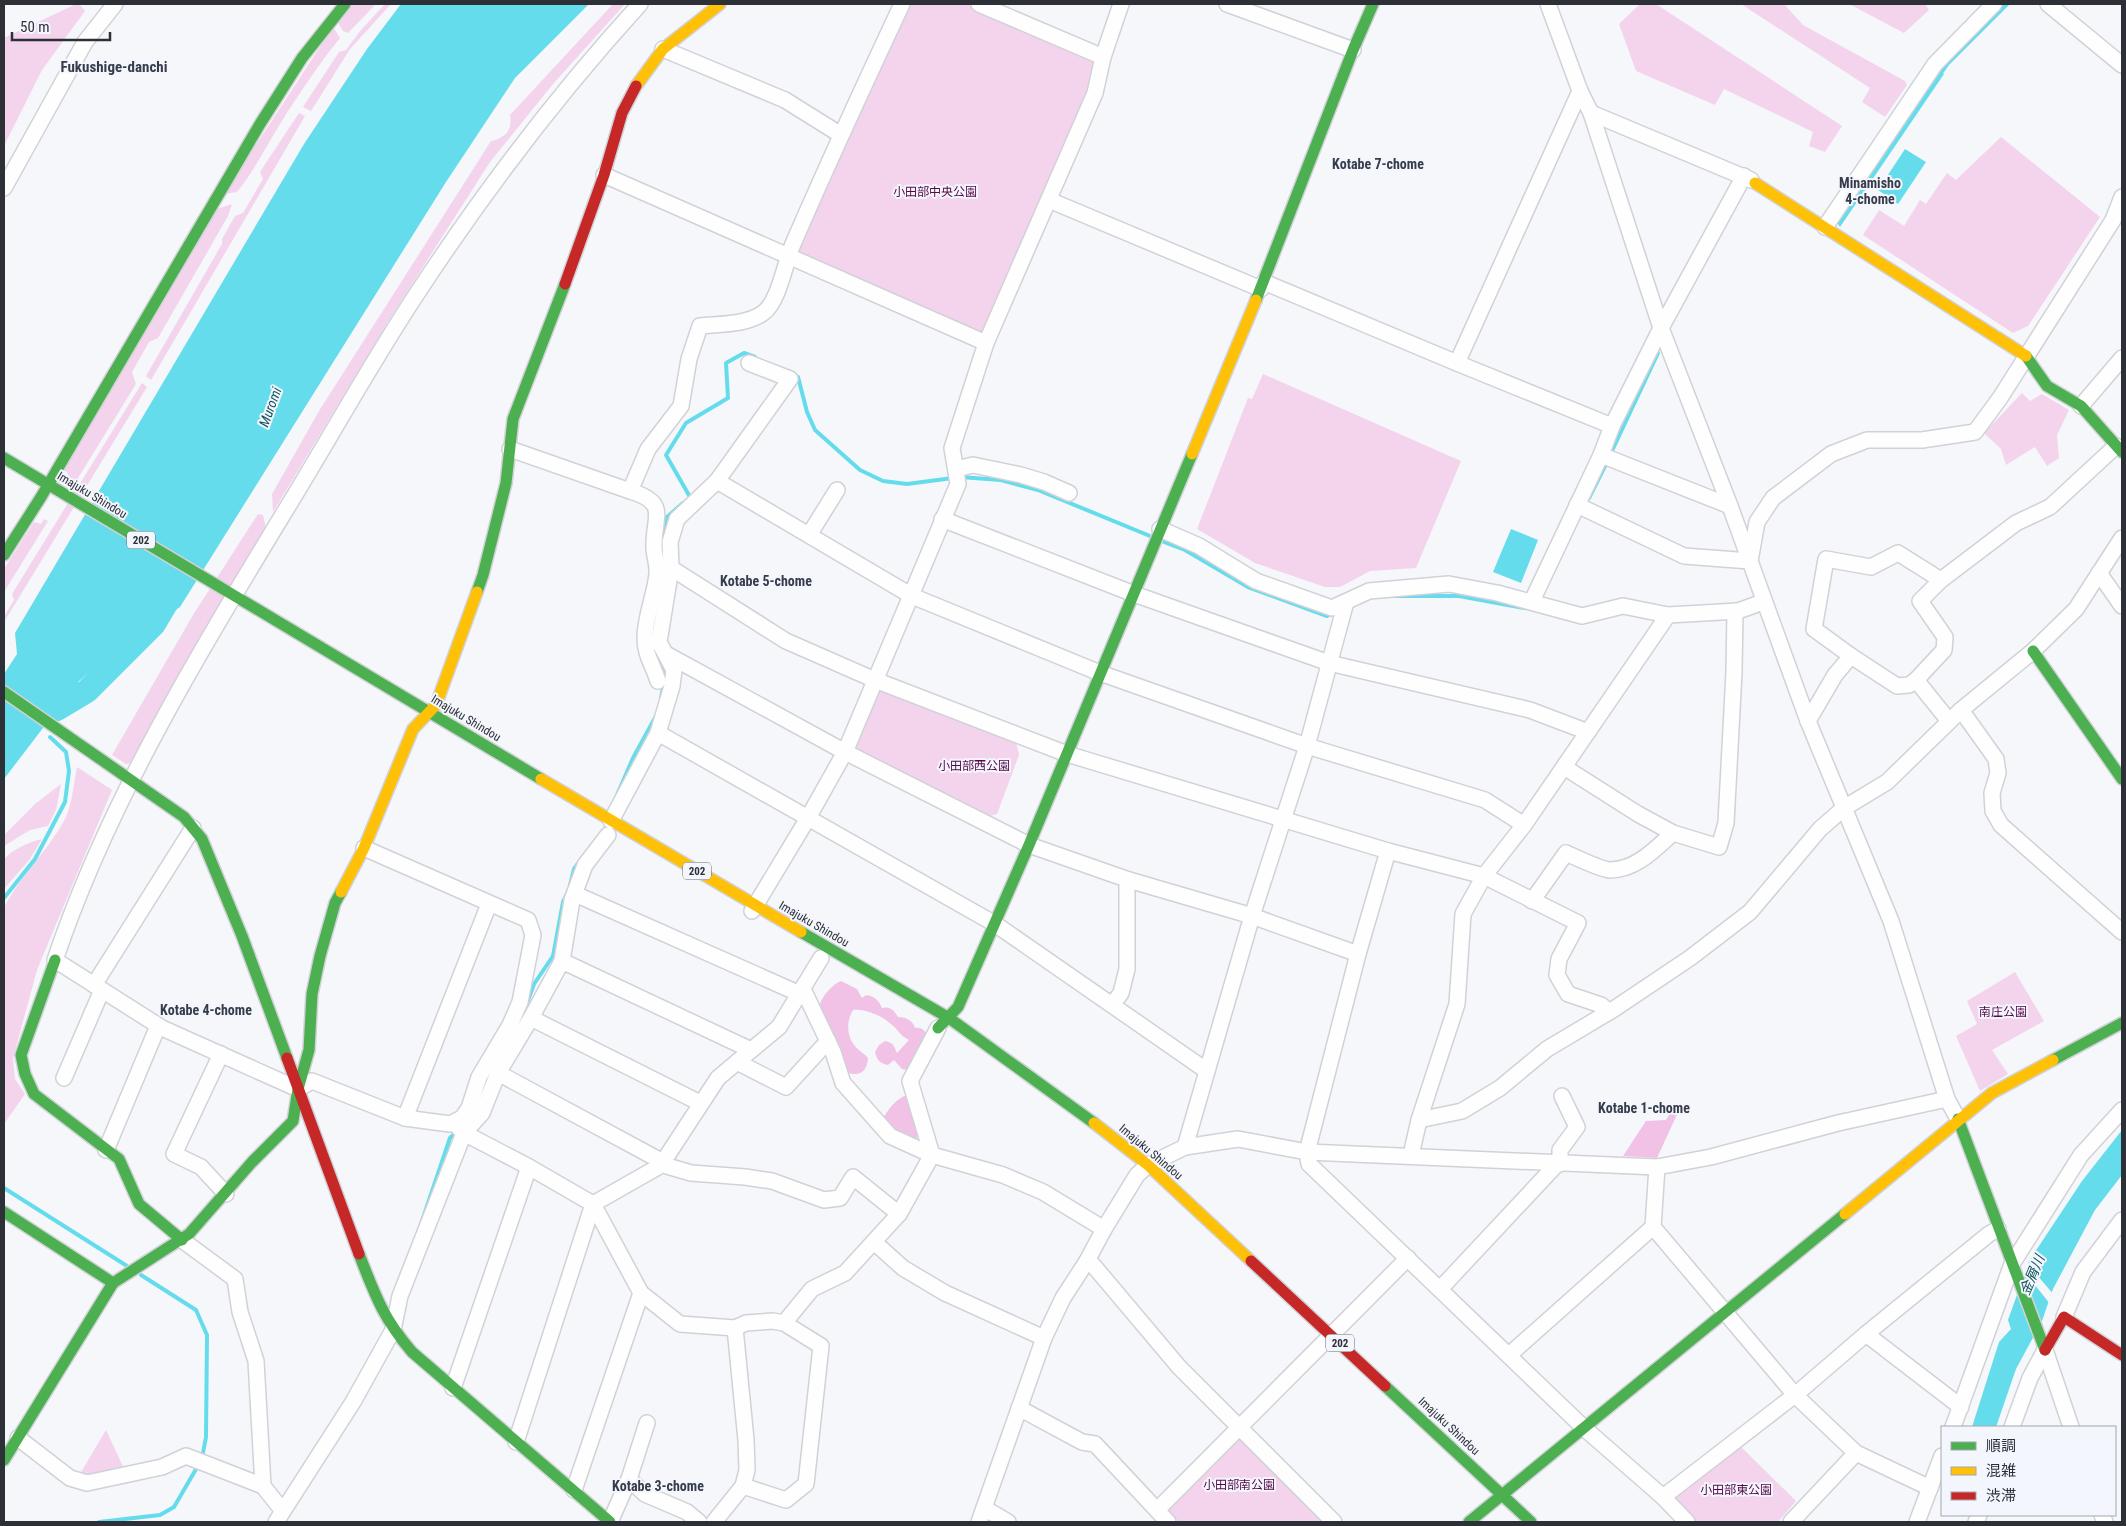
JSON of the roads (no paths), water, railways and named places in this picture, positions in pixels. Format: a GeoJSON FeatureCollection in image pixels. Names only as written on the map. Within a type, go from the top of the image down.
{"type":"FeatureCollection","features":[{"type":"Feature","properties":{"kind":"main road"},"geometry":{"type":"LineString","coordinates":[[4,555],[41,498],[260,124],[302,58],[345,4]]}},
{"type":"Feature","properties":{"kind":"main road"},"geometry":{"type":"LineString","coordinates":[[4,1460],[113,1283],[182,1240],[226,1194],[252,1162],[293,1121],[298,1089],[309,1050],[312,994],[320,956],[336,903],[364,848],[412,729],[420,716],[436,704],[483,575],[506,483],[514,419],[557,308],[604,175],[622,112],[639,80],[664,50],[720,4]]}},
{"type":"Feature","properties":{"kind":"main road"},"geometry":{"type":"LineString","coordinates":[[941,1026],[958,1007],[1029,845],[1262,285],[1353,50],[1373,4]]}},
{"type":"Feature","properties":{"kind":"main road"},"geometry":{"type":"LineString","coordinates":[[1750,179],[2026,355],[2047,386],[2081,406],[2119,449]]}},
{"type":"Feature","properties":{"kind":"main road","name":"Imajuku Shindou"},"geometry":{"type":"LineString","coordinates":[[4,458],[234,595],[420,716],[609,831],[753,910],[1065,1101],[1140,1173],[1324,1342],[1502,1494],[1531,1522]]}},
{"type":"Feature","properties":{"kind":"main road"},"geometry":{"type":"LineString","coordinates":[[2033,651],[2122,779]]}},
{"type":"Feature","properties":{"kind":"main road"},"geometry":{"type":"LineString","coordinates":[[4,692],[184,817],[202,839],[238,927],[378,1304],[393,1330],[412,1352],[610,1522]]}},
{"type":"Feature","properties":{"kind":"main road","name":"Imajuku Shindou"},"geometry":{"type":"LineString","coordinates":[[420,716],[445,735]]}},
{"type":"Feature","properties":{"kind":"main road","name":"Imajuku Shindou"},"geometry":{"type":"LineString","coordinates":[[716,896],[753,910],[790,939]]}},
{"type":"Feature","properties":{"kind":"main road"},"geometry":{"type":"LineString","coordinates":[[55,960],[21,1055],[25,1074],[34,1094],[119,1159],[139,1204],[182,1240]]}},
{"type":"Feature","properties":{"kind":"main road"},"geometry":{"type":"LineString","coordinates":[[1469,1522],[1992,1093],[2122,1024]]}},
{"type":"Feature","properties":{"kind":"main road"},"geometry":{"type":"LineString","coordinates":[[1958,1119],[2045,1350]]}},
{"type":"Feature","properties":{"kind":"main road"},"geometry":{"type":"LineString","coordinates":[[4,1212],[113,1283]]}},
{"type":"Feature","properties":{"kind":"main road"},"geometry":{"type":"LineString","coordinates":[[2045,1350],[2064,1317],[2122,1355]]}},
{"type":"Feature","properties":{"kind":"street"},"geometry":{"type":"LineString","coordinates":[[4,188],[85,42],[115,4]]}},
{"type":"Feature","properties":{"kind":"street"},"geometry":{"type":"LineString","coordinates":[[640,4],[594,55],[502,170],[421,287],[234,595],[130,781],[70,916],[55,960],[158,1026],[298,1089],[312,1082],[405,1118],[450,1124],[529,1166],[593,1204],[641,1293],[680,1324],[735,1328],[746,1323],[784,1322],[821,1346],[806,1484],[786,1500],[743,1486]]}},
{"type":"Feature","properties":{"kind":"street"},"geometry":{"type":"LineString","coordinates":[[630,491],[648,449],[681,406],[689,359],[700,326],[739,321],[764,313],[774,300],[787,257],[841,134],[902,4]]}},
{"type":"Feature","properties":{"kind":"street"},"geometry":{"type":"LineString","coordinates":[[979,4],[1103,57]]}},
{"type":"Feature","properties":{"kind":"street"},"geometry":{"type":"LineString","coordinates":[[753,910],[845,752],[958,484],[952,448],[986,343],[1095,93],[1103,57],[1121,4]]}},
{"type":"Feature","properties":{"kind":"street"},"geometry":{"type":"LineString","coordinates":[[1227,4],[1353,50]]}},
{"type":"Feature","properties":{"kind":"street"},"geometry":{"type":"LineString","coordinates":[[1548,4],[1580,91],[1591,113],[1661,328],[1730,506],[1763,602],[1808,721],[1891,921],[1947,1099],[1958,1119]]}},
{"type":"Feature","properties":{"kind":"street"},"geometry":{"type":"LineString","coordinates":[[1825,227],[1935,64],[1994,4]]}},
{"type":"Feature","properties":{"kind":"street"},"geometry":{"type":"LineString","coordinates":[[2048,4],[2122,65]]}},
{"type":"Feature","properties":{"kind":"street"},"geometry":{"type":"LineString","coordinates":[[664,50],[785,100],[841,134]]}},
{"type":"Feature","properties":{"kind":"street"},"geometry":{"type":"LineString","coordinates":[[1457,363],[1580,91]]}},
{"type":"Feature","properties":{"kind":"street"},"geometry":{"type":"LineString","coordinates":[[1537,603],[1607,457],[1612,426],[1661,328],[1750,179],[1591,113]]}},
{"type":"Feature","properties":{"kind":"street"},"geometry":{"type":"LineString","coordinates":[[604,175],[986,343]]}},
{"type":"Feature","properties":{"kind":"street"},"geometry":{"type":"LineString","coordinates":[[1750,561],[1757,522],[1773,498],[1831,454],[1867,440],[1922,440],[1975,432],[2000,398],[2026,355],[2118,225],[2122,197]]}},
{"type":"Feature","properties":{"kind":"street"},"geometry":{"type":"LineString","coordinates":[[1049,200],[1612,426]]}},
{"type":"Feature","properties":{"kind":"street"},"geometry":{"type":"LineString","coordinates":[[2081,406],[2122,358]]}},
{"type":"Feature","properties":{"kind":"street"},"geometry":{"type":"LineString","coordinates":[[182,1240],[235,1279],[240,1312],[256,1361],[263,1486],[279,1516],[305,1479],[353,1402],[376,1357],[393,1330],[400,1296],[462,1118],[476,1111],[562,961],[572,900],[585,865],[609,831],[658,733],[672,686],[674,670],[659,642],[672,568],[670,542],[677,520],[717,481],[790,379],[749,363]]}},
{"type":"Feature","properties":{"kind":"street"},"geometry":{"type":"LineString","coordinates":[[510,449],[646,496],[655,504],[658,520],[654,547],[658,571],[645,637],[646,653],[658,681]]}},
{"type":"Feature","properties":{"kind":"street"},"geometry":{"type":"LineString","coordinates":[[1941,580],[1898,552],[1871,567],[1826,559],[1814,629],[1897,686],[1909,685],[1944,650],[1945,637],[1920,600],[1941,580],[2016,523],[2050,507],[2119,449]]}},
{"type":"Feature","properties":{"kind":"street"},"geometry":{"type":"LineString","coordinates":[[1607,457],[1730,506]]}},
{"type":"Feature","properties":{"kind":"street"},"geometry":{"type":"LineString","coordinates":[[956,469],[973,465],[1022,475],[1069,493]]}},
{"type":"Feature","properties":{"kind":"street"},"geometry":{"type":"LineString","coordinates":[[717,481],[912,596],[1100,673],[1307,746],[1485,800],[1524,825]]}},
{"type":"Feature","properties":{"kind":"street"},"geometry":{"type":"LineString","coordinates":[[809,535],[837,490]]}},
{"type":"Feature","properties":{"kind":"street"},"geometry":{"type":"LineString","coordinates":[[1583,507],[1684,556],[1750,561]]}},
{"type":"Feature","properties":{"kind":"street"},"geometry":{"type":"LineString","coordinates":[[942,519],[1134,594],[1329,663],[1530,710],[1588,732]]}},
{"type":"Feature","properties":{"kind":"street"},"geometry":{"type":"LineString","coordinates":[[1157,536],[1199,546],[1256,581],[1332,608],[1369,591],[1449,584],[1537,603],[1582,616],[1623,606],[1668,615],[1735,611],[1763,602]]}},
{"type":"Feature","properties":{"kind":"street"},"geometry":{"type":"LineString","coordinates":[[1419,1120],[1462,1111],[1500,1088],[1547,1049],[1609,1012],[1690,958],[1750,912],[1820,829],[1844,808],[1887,782],[1961,710],[2033,651],[2076,609],[2122,538]]}},
{"type":"Feature","properties":{"kind":"street"},"geometry":{"type":"LineString","coordinates":[[672,568],[786,641],[875,680],[1067,754],[1388,851],[1484,876],[1578,924],[1559,959],[1557,975],[1568,994],[1601,1005],[1609,1012]]}},
{"type":"Feature","properties":{"kind":"street"},"geometry":{"type":"LineString","coordinates":[[2099,573],[2122,606]]}},
{"type":"Feature","properties":{"kind":"street"},"geometry":{"type":"LineString","coordinates":[[1185,1147],[1252,916],[1307,746],[1346,602]]}},
{"type":"Feature","properties":{"kind":"street"},"geometry":{"type":"LineString","coordinates":[[1564,767],[1638,814],[1673,833],[1719,847],[1726,823],[1734,672],[1735,611]]}},
{"type":"Feature","properties":{"kind":"street"},"geometry":{"type":"LineString","coordinates":[[1411,1156],[1419,1120],[1457,1004],[1463,914],[1484,876],[1524,825],[1668,615]]}},
{"type":"Feature","properties":{"kind":"street"},"geometry":{"type":"LineString","coordinates":[[666,654],[845,752],[1029,845],[1129,880],[1252,916],[1358,954]]}},
{"type":"Feature","properties":{"kind":"street"},"geometry":{"type":"LineString","coordinates":[[1808,721],[1835,675],[1851,656]]}},
{"type":"Feature","properties":{"kind":"street"},"geometry":{"type":"LineString","coordinates":[[1916,680],[1949,721]]}},
{"type":"Feature","properties":{"kind":"street"},"geometry":{"type":"LineString","coordinates":[[1961,710],[1996,759],[1998,773],[1992,793],[1993,811],[2001,825],[2122,932]]}},
{"type":"Feature","properties":{"kind":"street"},"geometry":{"type":"LineString","coordinates":[[658,733],[995,924],[1207,1071]]}},
{"type":"Feature","properties":{"kind":"street"},"geometry":{"type":"LineString","coordinates":[[64,1078],[98,987],[193,828]]}},
{"type":"Feature","properties":{"kind":"street"},"geometry":{"type":"LineString","coordinates":[[1532,901],[1566,853],[1609,870],[1635,864],[1652,853],[1673,833]]}},
{"type":"Feature","properties":{"kind":"street"},"geometry":{"type":"LineString","coordinates":[[364,848],[528,920],[532,935],[520,1002],[510,1025],[479,1077],[476,1111]]}},
{"type":"Feature","properties":{"kind":"street"},"geometry":{"type":"LineString","coordinates":[[1388,851],[1358,954],[1307,1152],[1310,1164],[1584,1428],[1663,1497],[1687,1522]]}},
{"type":"Feature","properties":{"kind":"street"},"geometry":{"type":"LineString","coordinates":[[1112,1005],[1121,993],[1127,969],[1127,886],[1129,880]]}},
{"type":"Feature","properties":{"kind":"street"},"geometry":{"type":"LineString","coordinates":[[575,894],[801,991],[828,1042],[843,1083],[890,1136],[932,1154],[1003,1175],[1043,1192],[1104,1229]]}},
{"type":"Feature","properties":{"kind":"street"},"geometry":{"type":"LineString","coordinates":[[405,1118],[489,904]]}},
{"type":"Feature","properties":{"kind":"street"},"geometry":{"type":"LineString","coordinates":[[516,1442],[593,1204],[658,1167],[663,1162],[718,1078],[778,1027],[822,958]]}},
{"type":"Feature","properties":{"kind":"street"},"geometry":{"type":"LineString","coordinates":[[562,961],[751,1050]]}},
{"type":"Feature","properties":{"kind":"street"},"geometry":{"type":"LineString","coordinates":[[531,1018],[700,1104]]}},
{"type":"Feature","properties":{"kind":"street"},"geometry":{"type":"LineString","coordinates":[[106,1150],[158,1026]]}},
{"type":"Feature","properties":{"kind":"street"},"geometry":{"type":"LineString","coordinates":[[784,1322],[812,1289],[845,1273],[899,1214],[932,1154],[910,1081],[941,1026]]}},
{"type":"Feature","properties":{"kind":"street"},"geometry":{"type":"LineString","coordinates":[[737,1062],[786,1087],[828,1042]]}},
{"type":"Feature","properties":{"kind":"street"},"geometry":{"type":"LineString","coordinates":[[221,1054],[174,1154],[201,1167],[226,1194]]}},
{"type":"Feature","properties":{"kind":"street"},"geometry":{"type":"LineString","coordinates":[[498,1073],[663,1162],[667,1166],[691,1173],[772,1181],[824,1200],[840,1198],[853,1177],[899,1214]]}},
{"type":"Feature","properties":{"kind":"street"},"geometry":{"type":"LineString","coordinates":[[1440,1289],[1558,1164],[1560,1150],[1577,1127],[1562,1096]]}},
{"type":"Feature","properties":{"kind":"street"},"geometry":{"type":"LineString","coordinates":[[979,1522],[1044,1338],[1063,1298],[1140,1173],[1185,1147],[1238,1139],[1307,1152],[1657,1167],[1711,1157],[1838,1123],[1947,1099]]}},
{"type":"Feature","properties":{"kind":"street"},"geometry":{"type":"LineString","coordinates":[[1953,1426],[2012,1264],[2081,1155],[2122,1110]]}},
{"type":"Feature","properties":{"kind":"street"},"geometry":{"type":"LineString","coordinates":[[453,1388],[529,1166]]}},
{"type":"Feature","properties":{"kind":"street"},"geometry":{"type":"LineString","coordinates":[[1509,1355],[1653,1227],[1657,1167]]}},
{"type":"Feature","properties":{"kind":"street"},"geometry":{"type":"LineString","coordinates":[[2064,1317],[2083,1272],[2122,1220]]}},
{"type":"Feature","properties":{"kind":"street"},"geometry":{"type":"LineString","coordinates":[[1653,1227],[1795,1394],[1856,1453],[1930,1488]]}},
{"type":"Feature","properties":{"kind":"street"},"geometry":{"type":"LineString","coordinates":[[1663,1497],[1795,1394],[1866,1334],[1998,1229]]}},
{"type":"Feature","properties":{"kind":"street"},"geometry":{"type":"LineString","coordinates":[[874,1242],[904,1268],[945,1293],[1044,1338]]}},
{"type":"Feature","properties":{"kind":"street"},"geometry":{"type":"LineString","coordinates":[[1157,1510],[1408,1258]]}},
{"type":"Feature","properties":{"kind":"street"},"geometry":{"type":"LineString","coordinates":[[1087,1261],[1093,1265],[1179,1367],[1334,1522]]}},
{"type":"Feature","properties":{"kind":"street"},"geometry":{"type":"LineString","coordinates":[[574,1490],[641,1293]]}},
{"type":"Feature","properties":{"kind":"street"},"geometry":{"type":"LineString","coordinates":[[714,1522],[743,1486],[747,1470],[746,1440],[735,1328]]}},
{"type":"Feature","properties":{"kind":"street"},"geometry":{"type":"LineString","coordinates":[[1866,1334],[1961,1408]]}},
{"type":"Feature","properties":{"kind":"street"},"geometry":{"type":"LineString","coordinates":[[2012,1426],[2030,1378],[2045,1350]]}},
{"type":"Feature","properties":{"kind":"street"},"geometry":{"type":"LineString","coordinates":[[2045,1350],[2071,1426]]}},
{"type":"Feature","properties":{"kind":"street"},"geometry":{"type":"LineString","coordinates":[[1019,1408],[1082,1442],[1095,1444],[1168,1522]]}},
{"type":"Feature","properties":{"kind":"street"},"geometry":{"type":"LineString","coordinates":[[610,1522],[629,1479],[647,1423]]}},
{"type":"Feature","properties":{"kind":"street"},"geometry":{"type":"LineString","coordinates":[[18,1438],[70,1478],[88,1483],[162,1467],[186,1456],[263,1486]]}},
{"type":"Feature","properties":{"kind":"street"},"geometry":{"type":"LineString","coordinates":[[1800,1519],[1856,1453]]}},
{"type":"Feature","properties":{"kind":"street"},"geometry":{"type":"LineString","coordinates":[[1917,1522],[1941,1459]]}},
{"type":"Feature","properties":{"kind":"street"},"geometry":{"type":"LineString","coordinates":[[629,1479],[645,1494],[687,1512],[699,1522]]}},
{"type":"Feature","properties":{"kind":"street"},"geometry":{"type":"LineString","coordinates":[[984,1508],[1008,1522]]}},
{"type":"Feature","properties":{"kind":"water"},"geometry":{"type":"Polygon","coordinates":[[[401,4],[589,4],[515,78],[446,182],[180,607],[126,642],[79,681],[4,779],[4,674],[17,654],[15,633],[304,144],[367,49],[401,4]]]}},
{"type":"Feature","properties":{"kind":"water"},"geometry":{"type":"Polygon","coordinates":[[[2000,4],[2010,4],[1950,64],[1946,61],[2000,4]]]}},
{"type":"Feature","properties":{"kind":"water"},"geometry":{"type":"Polygon","coordinates":[[[1937,70],[1944,74],[1840,227],[1836,221],[1937,70]]]}},
{"type":"Feature","properties":{"kind":"water"},"geometry":{"type":"Polygon","coordinates":[[[1905,149],[1926,162],[1898,204],[1878,190],[1905,149]]]}},
{"type":"Feature","properties":{"kind":"water"},"geometry":{"type":"Polygon","coordinates":[[[1511,529],[1538,540],[1521,583],[1493,572],[1511,529]]]}},
{"type":"Feature","properties":{"kind":"water","name":"金屑川"},"geometry":{"type":"Polygon","coordinates":[[[2122,1130],[2122,1175],[2095,1210],[2053,1289],[2042,1321],[2016,1369],[1996,1426],[1972,1426],[1999,1342],[2011,1329],[2008,1320],[2029,1261],[2082,1181],[2122,1130]]]}},
{"type":"Feature","properties":{"kind":"waterway"},"geometry":{"type":"LineString","coordinates":[[1938,77],[1950,60]]}},
{"type":"Feature","properties":{"kind":"waterway"},"geometry":{"type":"LineString","coordinates":[[689,498],[666,455],[686,423],[728,398],[726,363],[744,353],[755,357]]}},
{"type":"Feature","properties":{"kind":"waterway"},"geometry":{"type":"LineString","coordinates":[[1610,455],[1658,353]]}},
{"type":"Feature","properties":{"kind":"waterway"},"geometry":{"type":"LineString","coordinates":[[793,375],[798,377],[807,412],[815,430],[860,470],[883,481],[907,484],[953,478]]}},
{"type":"Feature","properties":{"kind":"waterway"},"geometry":{"type":"LineString","coordinates":[[1589,498],[1607,462]]}},
{"type":"Feature","properties":{"kind":"waterway"},"geometry":{"type":"LineString","coordinates":[[960,477],[1001,480],[1038,490],[1150,536]]}},
{"type":"Feature","properties":{"kind":"waterway"},"geometry":{"type":"LineString","coordinates":[[661,543],[666,518],[683,503]]}},
{"type":"Feature","properties":{"kind":"waterway"},"geometry":{"type":"LineString","coordinates":[[1164,542],[1185,550],[1248,587],[1327,616],[1334,613]]}},
{"type":"Feature","properties":{"kind":"waterway"},"geometry":{"type":"LineString","coordinates":[[1392,596],[1459,596],[1524,608]]}},
{"type":"Feature","properties":{"kind":"waterway","name":"Muromi"},"geometry":{"type":"LineString","coordinates":[[4,744],[29,716],[57,709],[87,691],[154,624],[170,597]]}},
{"type":"Feature","properties":{"kind":"waterway"},"geometry":{"type":"LineString","coordinates":[[654,647],[664,676]]}},
{"type":"Feature","properties":{"kind":"waterway"},"geometry":{"type":"LineString","coordinates":[[661,698],[664,683]]}},
{"type":"Feature","properties":{"kind":"waterway"},"geometry":{"type":"LineString","coordinates":[[617,795],[633,758],[656,716]]}},
{"type":"Feature","properties":{"kind":"waterway"},"geometry":{"type":"LineString","coordinates":[[4,898],[35,859],[65,802],[69,771],[66,752],[50,737]]}},
{"type":"Feature","properties":{"kind":"waterway"},"geometry":{"type":"LineString","coordinates":[[570,885],[574,869],[579,862]]}},
{"type":"Feature","properties":{"kind":"waterway"},"geometry":{"type":"LineString","coordinates":[[527,1003],[534,984],[553,956],[563,902],[568,892]]}},
{"type":"Feature","properties":{"kind":"waterway"},"geometry":{"type":"LineString","coordinates":[[422,1221],[450,1138],[457,1131]]}},
{"type":"Feature","properties":{"kind":"waterway"},"geometry":{"type":"LineString","coordinates":[[4,1188],[127,1266]]}},
{"type":"Feature","properties":{"kind":"waterway"},"geometry":{"type":"LineString","coordinates":[[141,1275],[196,1310],[207,1335],[206,1437],[202,1458]]}},
{"type":"Feature","properties":{"kind":"waterway"},"geometry":{"type":"LineString","coordinates":[[99,1522],[160,1515],[174,1507],[199,1464]]}},
{"type":"Feature","properties":{"kind":"district","name":"Fukushige-danchi"},"geometry":{"type":"Point","coordinates":[114,67]}},
{"type":"Feature","properties":{"kind":"district","name":"Kotabe 7-chome"},"geometry":{"type":"Point","coordinates":[1378,164]}},
{"type":"Feature","properties":{"kind":"district","name":"Minamisho 4-chome"},"geometry":{"type":"Point","coordinates":[1870,192]}},
{"type":"Feature","properties":{"kind":"district","name":"Kotabe 5-chome"},"geometry":{"type":"Point","coordinates":[766,581]}},
{"type":"Feature","properties":{"kind":"district","name":"Kotabe 4-chome"},"geometry":{"type":"Point","coordinates":[206,1010]}},
{"type":"Feature","properties":{"kind":"district","name":"Kotabe 1-chome"},"geometry":{"type":"Point","coordinates":[1644,1108]}},
{"type":"Feature","properties":{"kind":"district","name":"Kotabe 3-chome"},"geometry":{"type":"Point","coordinates":[658,1486]}},
{"type":"Feature","properties":{"kind":"park label","name":"小田部中央公園"},"geometry":{"type":"Point","coordinates":[935,192]}},
{"type":"Feature","properties":{"kind":"park label","name":"小田部西公園"},"geometry":{"type":"Point","coordinates":[974,766]}},
{"type":"Feature","properties":{"kind":"park label","name":"南庄公園"},"geometry":{"type":"Point","coordinates":[2003,1012]}},
{"type":"Feature","properties":{"kind":"park label","name":"小田部南公園"},"geometry":{"type":"Point","coordinates":[1239,1485]}},
{"type":"Feature","properties":{"kind":"park label","name":"小田部東公園"},"geometry":{"type":"Point","coordinates":[1736,1490]}}]}
